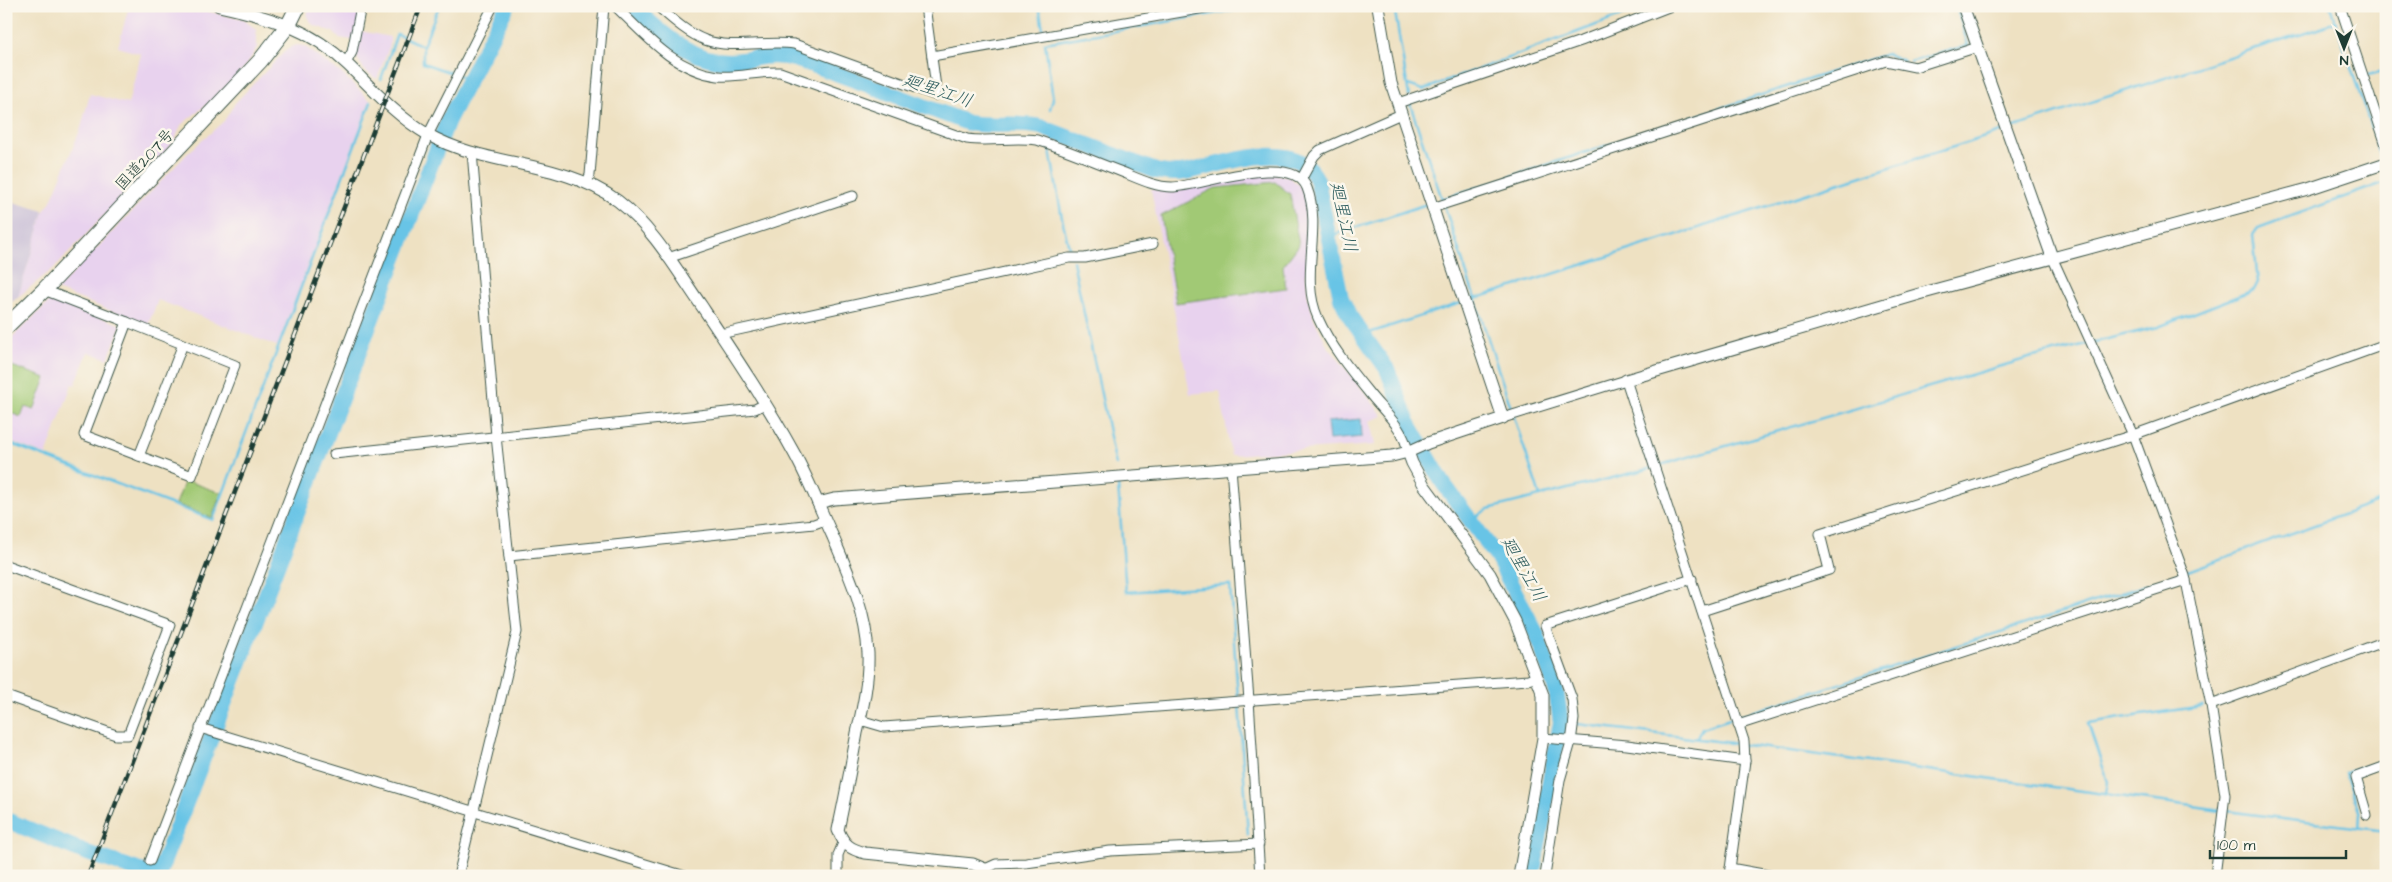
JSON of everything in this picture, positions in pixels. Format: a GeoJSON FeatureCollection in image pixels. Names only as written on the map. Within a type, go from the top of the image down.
{"type":"FeatureCollection","features":[{"type":"Feature","properties":{"kind":"highway","name":"国道207号"},"geometry":{"type":"LineString","coordinates":[[6,327],[44,290],[260,62],[289,24],[298,6]]}},
{"type":"Feature","properties":{"kind":"street"},"geometry":{"type":"LineString","coordinates":[[218,6],[250,10],[289,24],[313,37],[346,63],[369,87],[428,135],[472,152],[542,168],[587,182],[618,202],[644,226],[720,334],[795,454],[854,585],[864,619],[868,662],[867,686],[838,830],[843,843],[851,850],[973,864],[987,872],[996,864],[1026,863],[1110,851],[1259,844]]}},
{"type":"Feature","properties":{"kind":"street"},"geometry":{"type":"LineString","coordinates":[[346,63],[352,52],[361,6]]}},
{"type":"Feature","properties":{"kind":"street"},"geometry":{"type":"LineString","coordinates":[[150,861],[428,135],[493,6]]}},
{"type":"Feature","properties":{"kind":"street"},"geometry":{"type":"LineString","coordinates":[[587,182],[590,175],[604,6]]}},
{"type":"Feature","properties":{"kind":"street"},"geometry":{"type":"LineString","coordinates":[[615,6],[652,42],[681,64],[719,76],[765,71],[780,72],[967,139],[1021,138],[1053,145],[1162,186],[1191,184],[1228,176],[1272,171],[1294,173],[1302,178],[1312,206],[1309,276],[1318,318],[1333,343],[1370,394],[1391,417],[1406,442],[1412,464],[1424,484],[1490,574],[1515,621],[1543,695],[1546,738],[1519,876]]}},
{"type":"Feature","properties":{"kind":"street"},"geometry":{"type":"LineString","coordinates":[[658,6],[682,27],[705,40],[723,44],[776,41],[794,44],[935,95],[936,87],[925,6]]}},
{"type":"Feature","properties":{"kind":"street"},"geometry":{"type":"LineString","coordinates":[[932,56],[1216,6]]}},
{"type":"Feature","properties":{"kind":"street"},"geometry":{"type":"LineString","coordinates":[[1378,6],[1391,82],[1404,104],[1436,204],[1464,302],[1510,416]]}},
{"type":"Feature","properties":{"kind":"street"},"geometry":{"type":"LineString","coordinates":[[1302,178],[1314,156],[1320,150],[1404,104],[1581,41],[1671,6]]}},
{"type":"Feature","properties":{"kind":"street"},"geometry":{"type":"LineString","coordinates":[[1963,6],[2052,257],[2133,435],[2184,575],[2211,705],[2224,810],[2215,876]]}},
{"type":"Feature","properties":{"kind":"street"},"geometry":{"type":"LineString","coordinates":[[2340,6],[2386,145]]}},
{"type":"Feature","properties":{"kind":"street"},"geometry":{"type":"LineString","coordinates":[[1436,204],[1886,61],[1915,67],[1978,47]]}},
{"type":"Feature","properties":{"kind":"street"},"geometry":{"type":"LineString","coordinates":[[458,876],[517,632],[496,436],[472,152]]}},
{"type":"Feature","properties":{"kind":"street"},"geometry":{"type":"LineString","coordinates":[[818,503],[834,499],[1392,456],[1510,416],[1626,380],[2052,257],[2299,192],[2386,163]]}},
{"type":"Feature","properties":{"kind":"street"},"geometry":{"type":"LineString","coordinates":[[668,258],[853,196]]}},
{"type":"Feature","properties":{"kind":"street"},"geometry":{"type":"LineString","coordinates":[[720,334],[1073,258],[1153,244]]}},
{"type":"Feature","properties":{"kind":"street"},"geometry":{"type":"LineString","coordinates":[[44,290],[127,322],[235,365],[192,476],[84,435],[127,322]]}},
{"type":"Feature","properties":{"kind":"street"},"geometry":{"type":"LineString","coordinates":[[139,456],[183,344]]}},
{"type":"Feature","properties":{"kind":"street"},"geometry":{"type":"LineString","coordinates":[[1702,611],[1828,570],[1820,534],[2133,435],[2386,344]]}},
{"type":"Feature","properties":{"kind":"street"},"geometry":{"type":"LineString","coordinates":[[1626,380],[1744,741],[1745,757],[1730,872],[1774,876]]}},
{"type":"Feature","properties":{"kind":"street"},"geometry":{"type":"LineString","coordinates":[[334,454],[755,409],[765,404]]}},
{"type":"Feature","properties":{"kind":"street"},"geometry":{"type":"LineString","coordinates":[[1231,467],[1242,700],[1259,844],[1260,876]]}},
{"type":"Feature","properties":{"kind":"street"},"geometry":{"type":"LineString","coordinates":[[509,556],[814,524],[825,520]]}},
{"type":"Feature","properties":{"kind":"street"},"geometry":{"type":"LineString","coordinates":[[6,565],[170,626],[128,735],[116,734],[6,696]]}},
{"type":"Feature","properties":{"kind":"street"},"geometry":{"type":"LineString","coordinates":[[1737,719],[2184,575]]}},
{"type":"Feature","properties":{"kind":"street"},"geometry":{"type":"LineString","coordinates":[[1545,876],[1560,780],[1574,723],[1572,699],[1545,626],[1692,579]]}},
{"type":"Feature","properties":{"kind":"street"},"geometry":{"type":"LineString","coordinates":[[2211,705],[2386,641]]}},
{"type":"Feature","properties":{"kind":"street"},"geometry":{"type":"LineString","coordinates":[[860,720],[884,727],[1528,680],[1537,677]]}},
{"type":"Feature","properties":{"kind":"street"},"geometry":{"type":"LineString","coordinates":[[200,728],[685,876]]}},
{"type":"Feature","properties":{"kind":"street"},"geometry":{"type":"LineString","coordinates":[[1546,738],[1745,757]]}},
{"type":"Feature","properties":{"kind":"street"},"geometry":{"type":"LineString","coordinates":[[2367,815],[2356,776],[2386,766]]}},
{"type":"Feature","properties":{"kind":"street"},"geometry":{"type":"LineString","coordinates":[[838,876],[838,855],[843,843]]}},
{"type":"Feature","properties":{"kind":"shaded area"},"geometry":{"type":"Polygon","coordinates":[[[129,6],[185,6],[244,20],[256,29],[257,47],[246,66],[216,97],[181,125],[174,142],[54,268],[18,297],[44,211],[50,203],[81,128],[90,94],[128,104],[141,54],[118,47],[129,6]]]}},
{"type":"Feature","properties":{"kind":"shaded area"},"geometry":{"type":"Polygon","coordinates":[[[309,6],[364,6],[360,31],[390,37],[390,45],[377,79],[365,71],[356,56],[352,40],[339,38],[333,32],[313,25],[307,17],[309,6]]]}},
{"type":"Feature","properties":{"kind":"shaded area"},"geometry":{"type":"Polygon","coordinates":[[[297,45],[304,46],[341,73],[370,100],[277,346],[158,300],[148,325],[57,290],[188,153],[224,121],[235,103],[288,48],[297,45]]]}},
{"type":"Feature","properties":{"kind":"shaded area"},"geometry":{"type":"Polygon","coordinates":[[[1272,174],[1288,176],[1302,188],[1309,207],[1306,274],[1308,298],[1314,319],[1327,345],[1383,416],[1370,421],[1375,445],[1231,455],[1220,391],[1190,394],[1151,189],[1173,192],[1228,178],[1272,174]]]}},
{"type":"Feature","properties":{"kind":"shaded area"},"geometry":{"type":"Polygon","coordinates":[[[6,200],[44,211],[18,297],[6,306],[6,200]]]}},
{"type":"Feature","properties":{"kind":"shaded area"},"geometry":{"type":"Polygon","coordinates":[[[56,300],[121,325],[108,359],[88,352],[75,385],[72,384],[46,455],[6,440],[6,343],[49,302],[56,300]]]}},
{"type":"Feature","properties":{"kind":"green space"},"geometry":{"type":"Polygon","coordinates":[[[1275,182],[1290,194],[1299,245],[1283,266],[1286,288],[1176,303],[1161,216],[1215,188],[1275,182]]]}},
{"type":"Feature","properties":{"kind":"green space"},"geometry":{"type":"Polygon","coordinates":[[[6,364],[46,378],[34,410],[25,407],[21,417],[6,411],[6,364]]]}},
{"type":"Feature","properties":{"kind":"green space"},"geometry":{"type":"Polygon","coordinates":[[[185,480],[221,493],[212,518],[176,504],[185,480]]]}},
{"type":"Feature","properties":{"kind":"water"},"geometry":{"type":"Polygon","coordinates":[[[1361,419],[1362,437],[1329,440],[1327,422],[1361,419]]]}},
{"type":"Feature","properties":{"kind":"waterway"},"geometry":{"type":"LineString","coordinates":[[439,6],[423,46],[423,63],[469,79]]}},
{"type":"Feature","properties":{"kind":"waterway"},"geometry":{"type":"LineString","coordinates":[[158,876],[448,120],[507,6]]}},
{"type":"Feature","properties":{"kind":"waterway","name":"廻里江川"},"geometry":{"type":"LineString","coordinates":[[632,6],[676,43],[701,56],[714,60],[729,61],[770,56],[787,57],[840,74],[968,123],[1041,127],[1156,171],[1182,173],[1258,156],[1276,156],[1293,159],[1307,166],[1317,180],[1341,298],[1349,315],[1387,369],[1408,422],[1443,483],[1497,557],[1537,635],[1556,690],[1561,722],[1532,876]]}},
{"type":"Feature","properties":{"kind":"waterway"},"geometry":{"type":"LineString","coordinates":[[1039,6],[1043,29]]}},
{"type":"Feature","properties":{"kind":"waterway"},"geometry":{"type":"LineString","coordinates":[[1045,43],[1258,6]]}},
{"type":"Feature","properties":{"kind":"waterway"},"geometry":{"type":"LineString","coordinates":[[1394,6],[1409,96]]}},
{"type":"Feature","properties":{"kind":"waterway"},"geometry":{"type":"LineString","coordinates":[[1408,85],[1423,90],[1647,6]]}},
{"type":"Feature","properties":{"kind":"waterway"},"geometry":{"type":"LineString","coordinates":[[1910,62],[1968,45],[1956,6]]}},
{"type":"Feature","properties":{"kind":"waterway"},"geometry":{"type":"LineString","coordinates":[[2330,6],[2380,154]]}},
{"type":"Feature","properties":{"kind":"waterway"},"geometry":{"type":"LineString","coordinates":[[2009,129],[2336,22]]}},
{"type":"Feature","properties":{"kind":"waterway"},"geometry":{"type":"LineString","coordinates":[[381,79],[397,34],[423,46]]}},
{"type":"Feature","properties":{"kind":"waterway"},"geometry":{"type":"LineString","coordinates":[[1045,43],[1053,99],[1050,109]]}},
{"type":"Feature","properties":{"kind":"waterway"},"geometry":{"type":"LineString","coordinates":[[1409,101],[1442,199],[1887,54],[1904,61]]}},
{"type":"Feature","properties":{"kind":"waterway"},"geometry":{"type":"LineString","coordinates":[[2369,75],[2386,70]]}},
{"type":"Feature","properties":{"kind":"waterway"},"geometry":{"type":"LineString","coordinates":[[6,442],[213,520],[371,102]]}},
{"type":"Feature","properties":{"kind":"waterway","name":"廻里江川"},"geometry":{"type":"LineString","coordinates":[[1041,127],[1044,121]]}},
{"type":"Feature","properties":{"kind":"waterway"},"geometry":{"type":"LineString","coordinates":[[1056,131],[1050,150],[1071,256]]}},
{"type":"Feature","properties":{"kind":"waterway"},"geometry":{"type":"LineString","coordinates":[[1468,301],[2004,131]]}},
{"type":"Feature","properties":{"kind":"waterway"},"geometry":{"type":"LineString","coordinates":[[1657,466],[2029,358],[2158,327],[2254,290],[2258,282],[2253,235],[2258,228],[2386,182]]}},
{"type":"Feature","properties":{"kind":"waterway"},"geometry":{"type":"LineString","coordinates":[[1330,236],[1427,204]]}},
{"type":"Feature","properties":{"kind":"waterway"},"geometry":{"type":"LineString","coordinates":[[1444,205],[1540,496]]}},
{"type":"Feature","properties":{"kind":"waterway"},"geometry":{"type":"LineString","coordinates":[[1073,261],[1116,465]]}},
{"type":"Feature","properties":{"kind":"waterway"},"geometry":{"type":"LineString","coordinates":[[1363,335],[1461,303]]}},
{"type":"Feature","properties":{"kind":"waterway"},"geometry":{"type":"LineString","coordinates":[[1471,520],[1488,509],[1652,468]]}},
{"type":"Feature","properties":{"kind":"waterway"},"geometry":{"type":"LineString","coordinates":[[1118,485],[1126,592],[1230,585],[1238,699]]}},
{"type":"Feature","properties":{"kind":"waterway"},"geometry":{"type":"LineString","coordinates":[[1697,738],[1702,728],[2174,576],[2386,499]]}},
{"type":"Feature","properties":{"kind":"waterway"},"geometry":{"type":"LineString","coordinates":[[1239,704],[1248,835]]}},
{"type":"Feature","properties":{"kind":"waterway"},"geometry":{"type":"LineString","coordinates":[[2106,794],[2108,782],[2088,723],[2203,706]]}},
{"type":"Feature","properties":{"kind":"waterway"},"geometry":{"type":"LineString","coordinates":[[1561,722],[1723,742],[2221,810]]}},
{"type":"Feature","properties":{"kind":"waterway"},"geometry":{"type":"LineString","coordinates":[[2359,828],[2360,814],[2346,773],[2386,760]]}},
{"type":"Feature","properties":{"kind":"waterway"},"geometry":{"type":"LineString","coordinates":[[2226,811],[2386,831]]}},
{"type":"Feature","properties":{"kind":"waterway"},"geometry":{"type":"LineString","coordinates":[[6,820],[87,853],[156,876]]}},
{"type":"Feature","properties":{"kind":"railway"},"geometry":{"type":"LineString","coordinates":[[88,876],[421,6]]}}]}
